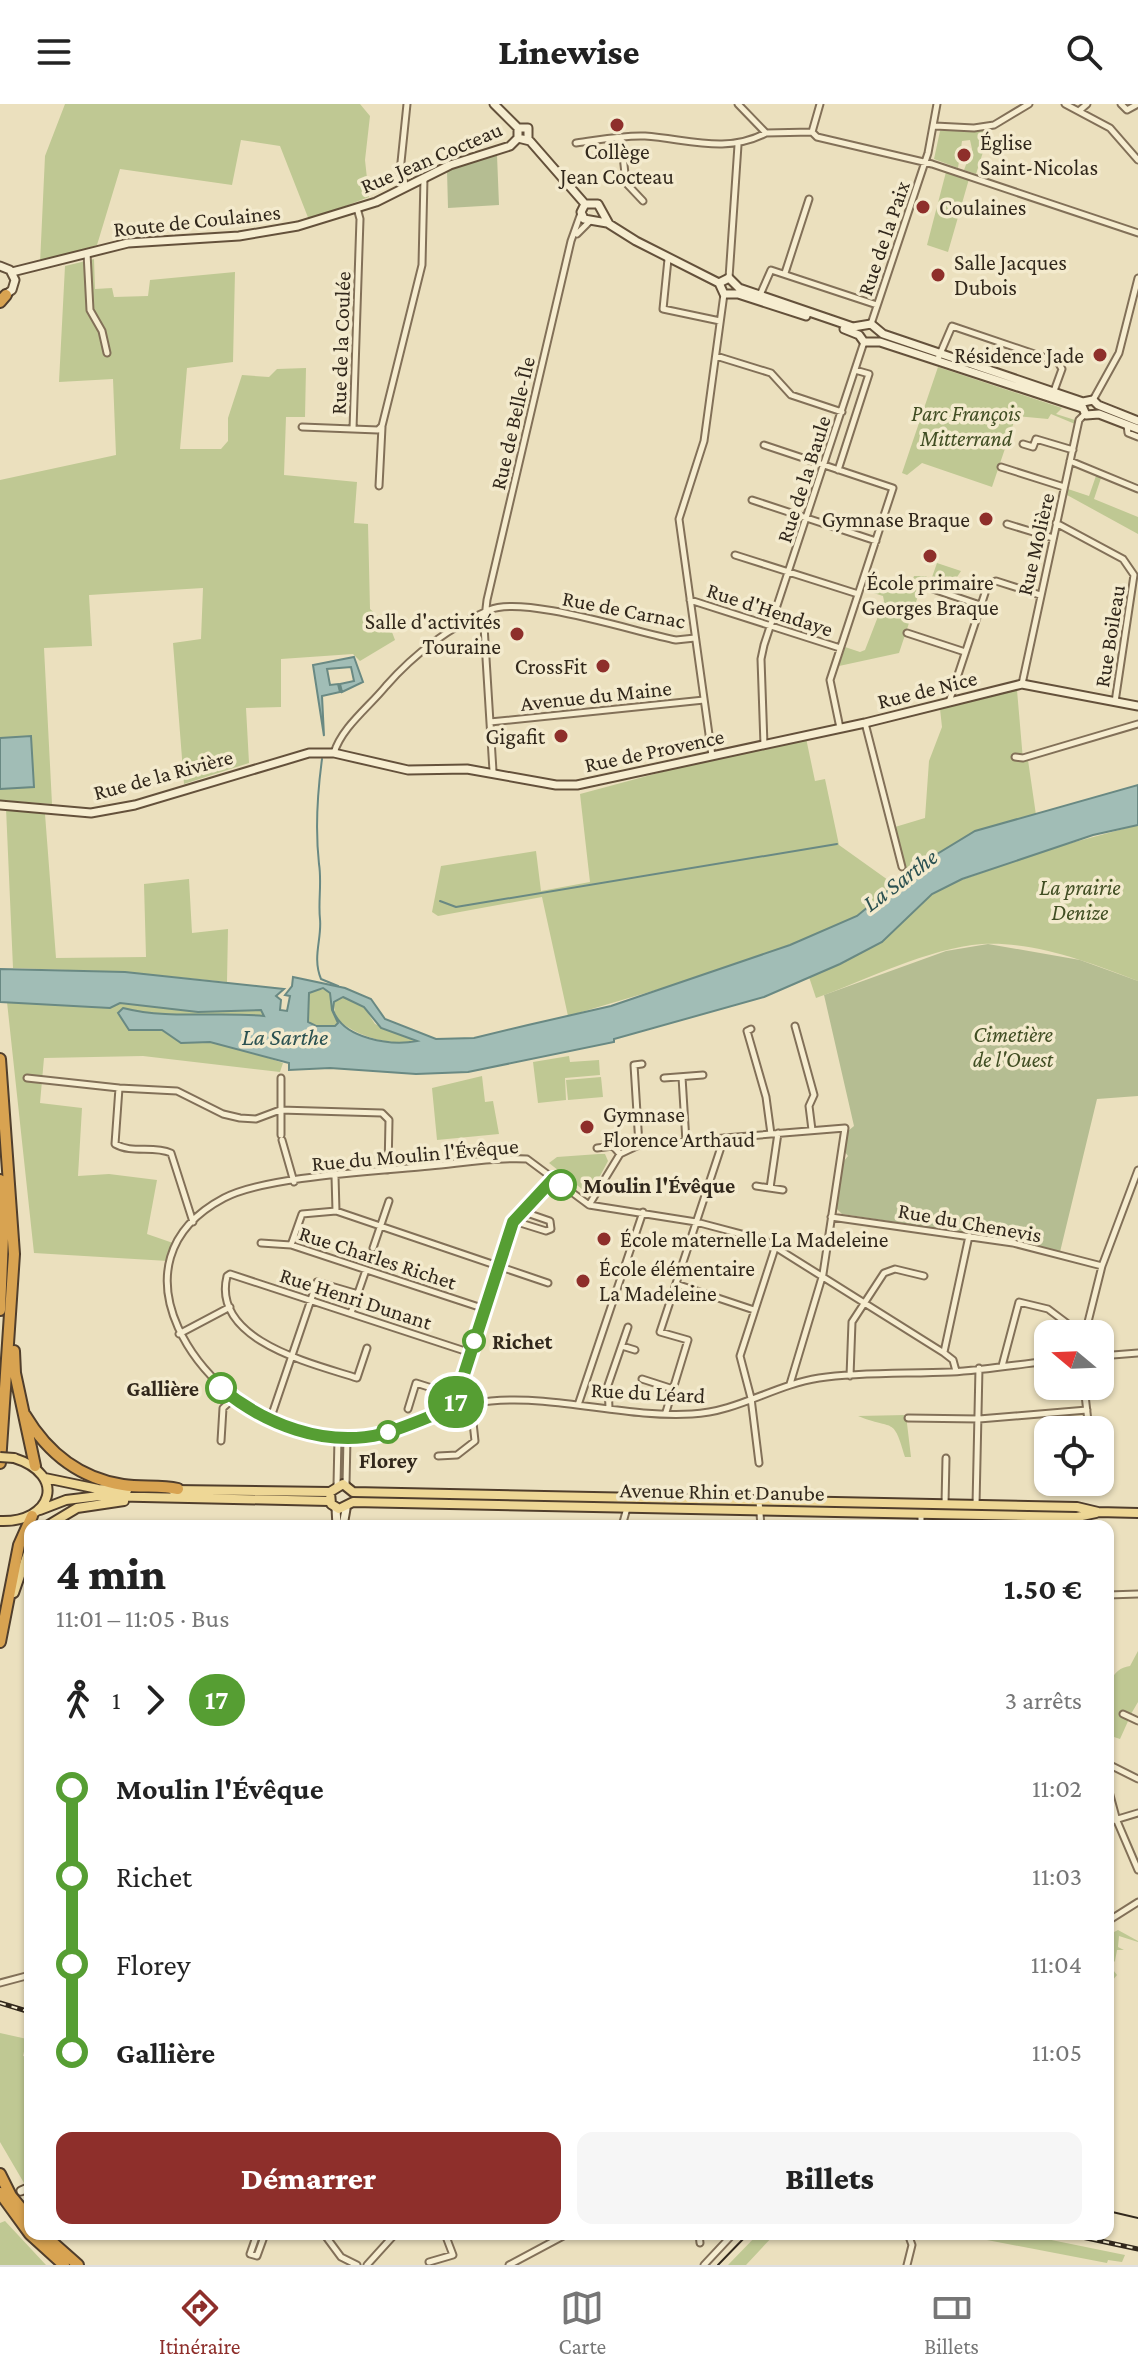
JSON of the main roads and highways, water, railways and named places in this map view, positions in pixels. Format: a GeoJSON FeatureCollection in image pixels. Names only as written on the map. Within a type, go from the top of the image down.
{"type":"FeatureCollection","features":[{"type":"Feature","properties":{"kind":"highway"},"geometry":{"type":"LineString","coordinates":[[0,1059],[14,1254],[0,1460]]}},
{"type":"Feature","properties":{"kind":"highway"},"geometry":{"type":"LineString","coordinates":[[0,1180],[3,1237],[0,1310]]}},
{"type":"Feature","properties":{"kind":"highway"},"geometry":{"type":"LineString","coordinates":[[12,1303],[15,1308],[15,1373],[35,1466]]}},
{"type":"Feature","properties":{"kind":"highway"},"geometry":{"type":"LineString","coordinates":[[25,1415],[52,1450],[86,1474],[123,1485],[178,1493]]}},
{"type":"Feature","properties":{"kind":"highway"},"geometry":{"type":"LineString","coordinates":[[32,1520],[36,1513]]}},
{"type":"Feature","properties":{"kind":"highway"},"geometry":{"type":"LineString","coordinates":[[0,1642],[19,1545],[24,1536]]}},
{"type":"Feature","properties":{"kind":"highway"},"geometry":{"type":"LineString","coordinates":[[0,2174],[11,2196],[24,2212]]}},
{"type":"Feature","properties":{"kind":"highway"},"geometry":{"type":"LineString","coordinates":[[0,2193],[24,2226]]}},
{"type":"Feature","properties":{"kind":"highway"},"geometry":{"type":"LineString","coordinates":[[37,2240],[64,2265]]}},
{"type":"Feature","properties":{"kind":"highway"},"geometry":{"type":"LineString","coordinates":[[50,2240],[78,2265]]}},
{"type":"Feature","properties":{"kind":"main road"},"geometry":{"type":"LineString","coordinates":[[0,1460],[14,1458],[35,1466],[45,1478],[48,1491],[36,1513]]}},
{"type":"Feature","properties":{"kind":"main road"},"geometry":{"type":"LineString","coordinates":[[45,1478],[98,1489],[178,1493]]}},
{"type":"Feature","properties":{"kind":"main road"},"geometry":{"type":"LineString","coordinates":[[55,1520],[84,1506],[178,1493]]}},
{"type":"Feature","properties":{"kind":"main road","name":"Avenue Rhin et Danube"},"geometry":{"type":"LineString","coordinates":[[178,1493],[759,1505],[921,1513],[1095,1513]]}},
{"type":"Feature","properties":{"kind":"main road"},"geometry":{"type":"LineString","coordinates":[[5,1521],[85,1497],[153,1497]]}},
{"type":"Feature","properties":{"kind":"main road","name":"Avenue Rhin et Danube"},"geometry":{"type":"LineString","coordinates":[[341,1497],[627,1507],[1064,1507],[1095,1513]]}},
{"type":"Feature","properties":{"kind":"main road"},"geometry":{"type":"LineString","coordinates":[[1095,1513],[1138,1513]]}},
{"type":"Feature","properties":{"kind":"main road"},"geometry":{"type":"LineString","coordinates":[[0,1652],[24,1562]]}},
{"type":"Feature","properties":{"kind":"water"},"geometry":{"type":"Polygon","coordinates":[[[354,657],[363,682],[342,692],[340,684],[354,681],[351,667],[327,669],[330,685],[338,684],[340,692],[322,696],[324,736],[313,665],[354,657]]]}},
{"type":"Feature","properties":{"kind":"water"},"geometry":{"type":"Polygon","coordinates":[[[31,736],[34,787],[0,789],[0,738],[31,736]]]}},
{"type":"Feature","properties":{"kind":"water","name":"La Sarthe"},"geometry":{"type":"Polygon","coordinates":[[[1138,785],[1138,825],[1093,835],[962,879],[932,894],[882,942],[764,997],[614,1039],[614,1042],[468,1072],[416,1074],[330,1068],[289,1070],[289,1063],[210,1042],[181,1043],[162,1030],[129,1030],[118,1013],[123,1008],[158,1014],[264,1016],[261,1010],[198,1012],[120,1003],[110,1008],[0,1002],[0,969],[125,972],[284,989],[276,996],[281,1000],[280,1010],[287,1011],[290,996],[285,995],[292,986],[293,977],[345,988],[371,999],[385,1019],[436,1039],[474,1038],[611,1006],[790,945],[857,916],[919,865],[975,831],[1138,785]],[[323,988],[309,993],[308,1022],[316,1026],[335,1026],[338,1023],[332,1010],[330,993],[323,988]],[[343,997],[334,1002],[333,1010],[338,1020],[357,1034],[382,1041],[417,1041],[381,1028],[364,1007],[343,997]]]}},
{"type":"Feature","properties":{"kind":"waterway"},"geometry":{"type":"LineString","coordinates":[[322,759],[317,812],[320,878],[317,963],[321,979],[338,986]]}},
{"type":"Feature","properties":{"kind":"waterway"},"geometry":{"type":"LineString","coordinates":[[440,901],[456,907],[837,844]]}},
{"type":"Feature","properties":{"kind":"tram line"},"geometry":{"type":"LineString","coordinates":[[1114,2212],[1138,2218]]}},
{"type":"Feature","properties":{"kind":"tram line"},"geometry":{"type":"LineString","coordinates":[[718,2265],[742,2240]]}},
{"type":"Feature","properties":{"kind":"railway"},"geometry":{"type":"LineString","coordinates":[[0,2003],[24,2010]]}},
{"type":"Feature","properties":{"kind":"railway"},"geometry":{"type":"LineString","coordinates":[[1096,2240],[1138,2249]]}},
{"type":"Feature","properties":{"kind":"place","name":"Collège Jean Cocteau"},"geometry":{"type":"Point","coordinates":[617,125]}},
{"type":"Feature","properties":{"kind":"place","name":"Église Saint-Nicolas"},"geometry":{"type":"Point","coordinates":[964,155]}},
{"type":"Feature","properties":{"kind":"place","name":"Coulaines"},"geometry":{"type":"Point","coordinates":[923,207]}},
{"type":"Feature","properties":{"kind":"place","name":"Salle Jacques Dubois"},"geometry":{"type":"Point","coordinates":[938,275]}},
{"type":"Feature","properties":{"kind":"place","name":"Résidence Jade"},"geometry":{"type":"Point","coordinates":[1100,355]}},
{"type":"Feature","properties":{"kind":"place","name":"Gymnase Braque"},"geometry":{"type":"Point","coordinates":[986,519]}},
{"type":"Feature","properties":{"kind":"place","name":"École primaire Georges Braque"},"geometry":{"type":"Point","coordinates":[930,556]}},
{"type":"Feature","properties":{"kind":"place","name":"Salle d'activités Touraine"},"geometry":{"type":"Point","coordinates":[517,634]}},
{"type":"Feature","properties":{"kind":"place","name":"CrossFit"},"geometry":{"type":"Point","coordinates":[603,666]}},
{"type":"Feature","properties":{"kind":"place","name":"Gigafit"},"geometry":{"type":"Point","coordinates":[561,736]}},
{"type":"Feature","properties":{"kind":"place","name":"Gymnase Florence Arthaud"},"geometry":{"type":"Point","coordinates":[587,1127]}},
{"type":"Feature","properties":{"kind":"place","name":"Moulin l'Évêque"},"geometry":{"type":"Point","coordinates":[561,1185]}},
{"type":"Feature","properties":{"kind":"place","name":"École maternelle La Madeleine"},"geometry":{"type":"Point","coordinates":[604,1239]}},
{"type":"Feature","properties":{"kind":"place","name":"École élémentaire La Madeleine"},"geometry":{"type":"Point","coordinates":[583,1281]}},
{"type":"Feature","properties":{"kind":"place","name":"Richet"},"geometry":{"type":"Point","coordinates":[474,1341]}},
{"type":"Feature","properties":{"kind":"place","name":"Gallière"},"geometry":{"type":"Point","coordinates":[221,1388]}},
{"type":"Feature","properties":{"kind":"place","name":"Florey"},"geometry":{"type":"Point","coordinates":[388,1432]}},
{"type":"Feature","properties":{"kind":"park label","name":"Parc François Mitterrand"},"geometry":{"type":"Point","coordinates":[966,426]}},
{"type":"Feature","properties":{"kind":"park label","name":"La prairie Denize"},"geometry":{"type":"Point","coordinates":[1080,900]}},
{"type":"Feature","properties":{"kind":"park label","name":"Cimetière de l'Ouest"},"geometry":{"type":"Point","coordinates":[1013,1046]}}]}
